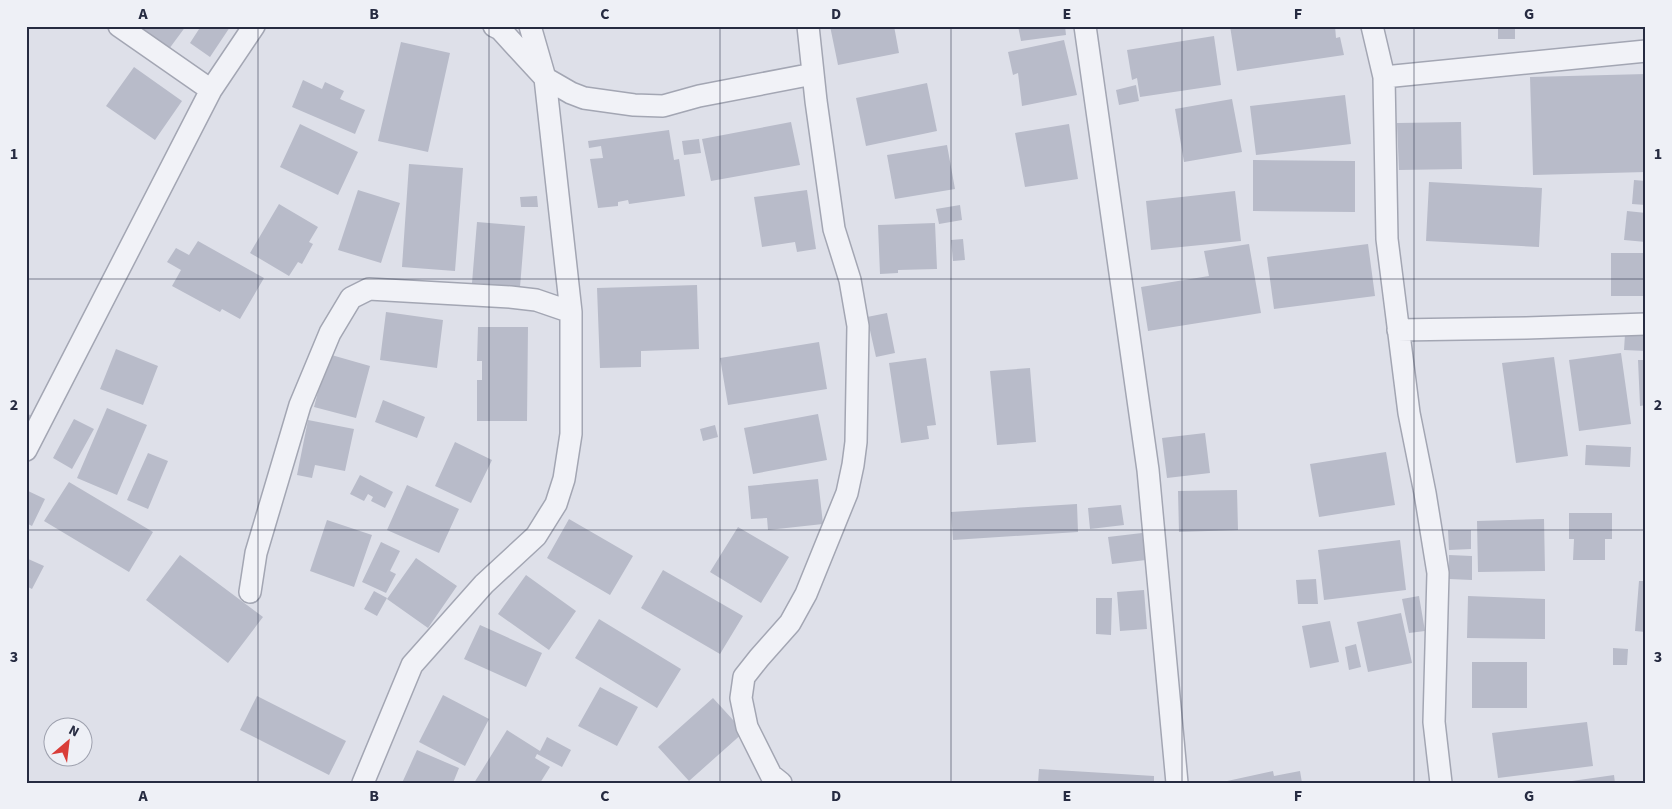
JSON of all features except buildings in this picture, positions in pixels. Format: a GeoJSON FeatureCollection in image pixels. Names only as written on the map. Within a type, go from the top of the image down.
{"type":"FeatureCollection","features":[{"type":"Feature","properties":{"kind":"street"},"geometry":{"type":"LineString","coordinates":[[119,26],[211,90]]}},
{"type":"Feature","properties":{"kind":"street"},"geometry":{"type":"LineString","coordinates":[[26,450],[211,90],[254,26]]}},
{"type":"Feature","properties":{"kind":"street"},"geometry":{"type":"LineString","coordinates":[[494,26],[500,29],[545,78],[584,98],[663,106],[700,96],[813,74]]}},
{"type":"Feature","properties":{"kind":"street"},"geometry":{"type":"LineString","coordinates":[[363,783],[412,665],[484,584],[536,536],[556,504],[564,479],[572,434],[570,312],[545,78],[530,26]]}},
{"type":"Feature","properties":{"kind":"street"},"geometry":{"type":"LineString","coordinates":[[772,780],[747,727],[740,698],[744,677],[758,658],[790,623],[806,594],[847,493],[856,442],[858,326],[850,280],[834,229],[808,26]]}},
{"type":"Feature","properties":{"kind":"street"},"geometry":{"type":"LineString","coordinates":[[1085,26],[1148,470],[1177,783]]}},
{"type":"Feature","properties":{"kind":"street"},"geometry":{"type":"LineString","coordinates":[[1372,26],[1384,77],[1387,240],[1409,413],[1438,573],[1434,722],[1441,783]]}},
{"type":"Feature","properties":{"kind":"street"},"geometry":{"type":"LineString","coordinates":[[1384,77],[1646,51]]}},
{"type":"Feature","properties":{"kind":"street"},"geometry":{"type":"LineString","coordinates":[[250,592],[256,553],[300,405],[330,333],[351,298],[369,289],[510,297],[536,300],[570,312]]}},
{"type":"Feature","properties":{"kind":"street"},"geometry":{"type":"LineString","coordinates":[[1398,330],[1646,324]]}}]}
